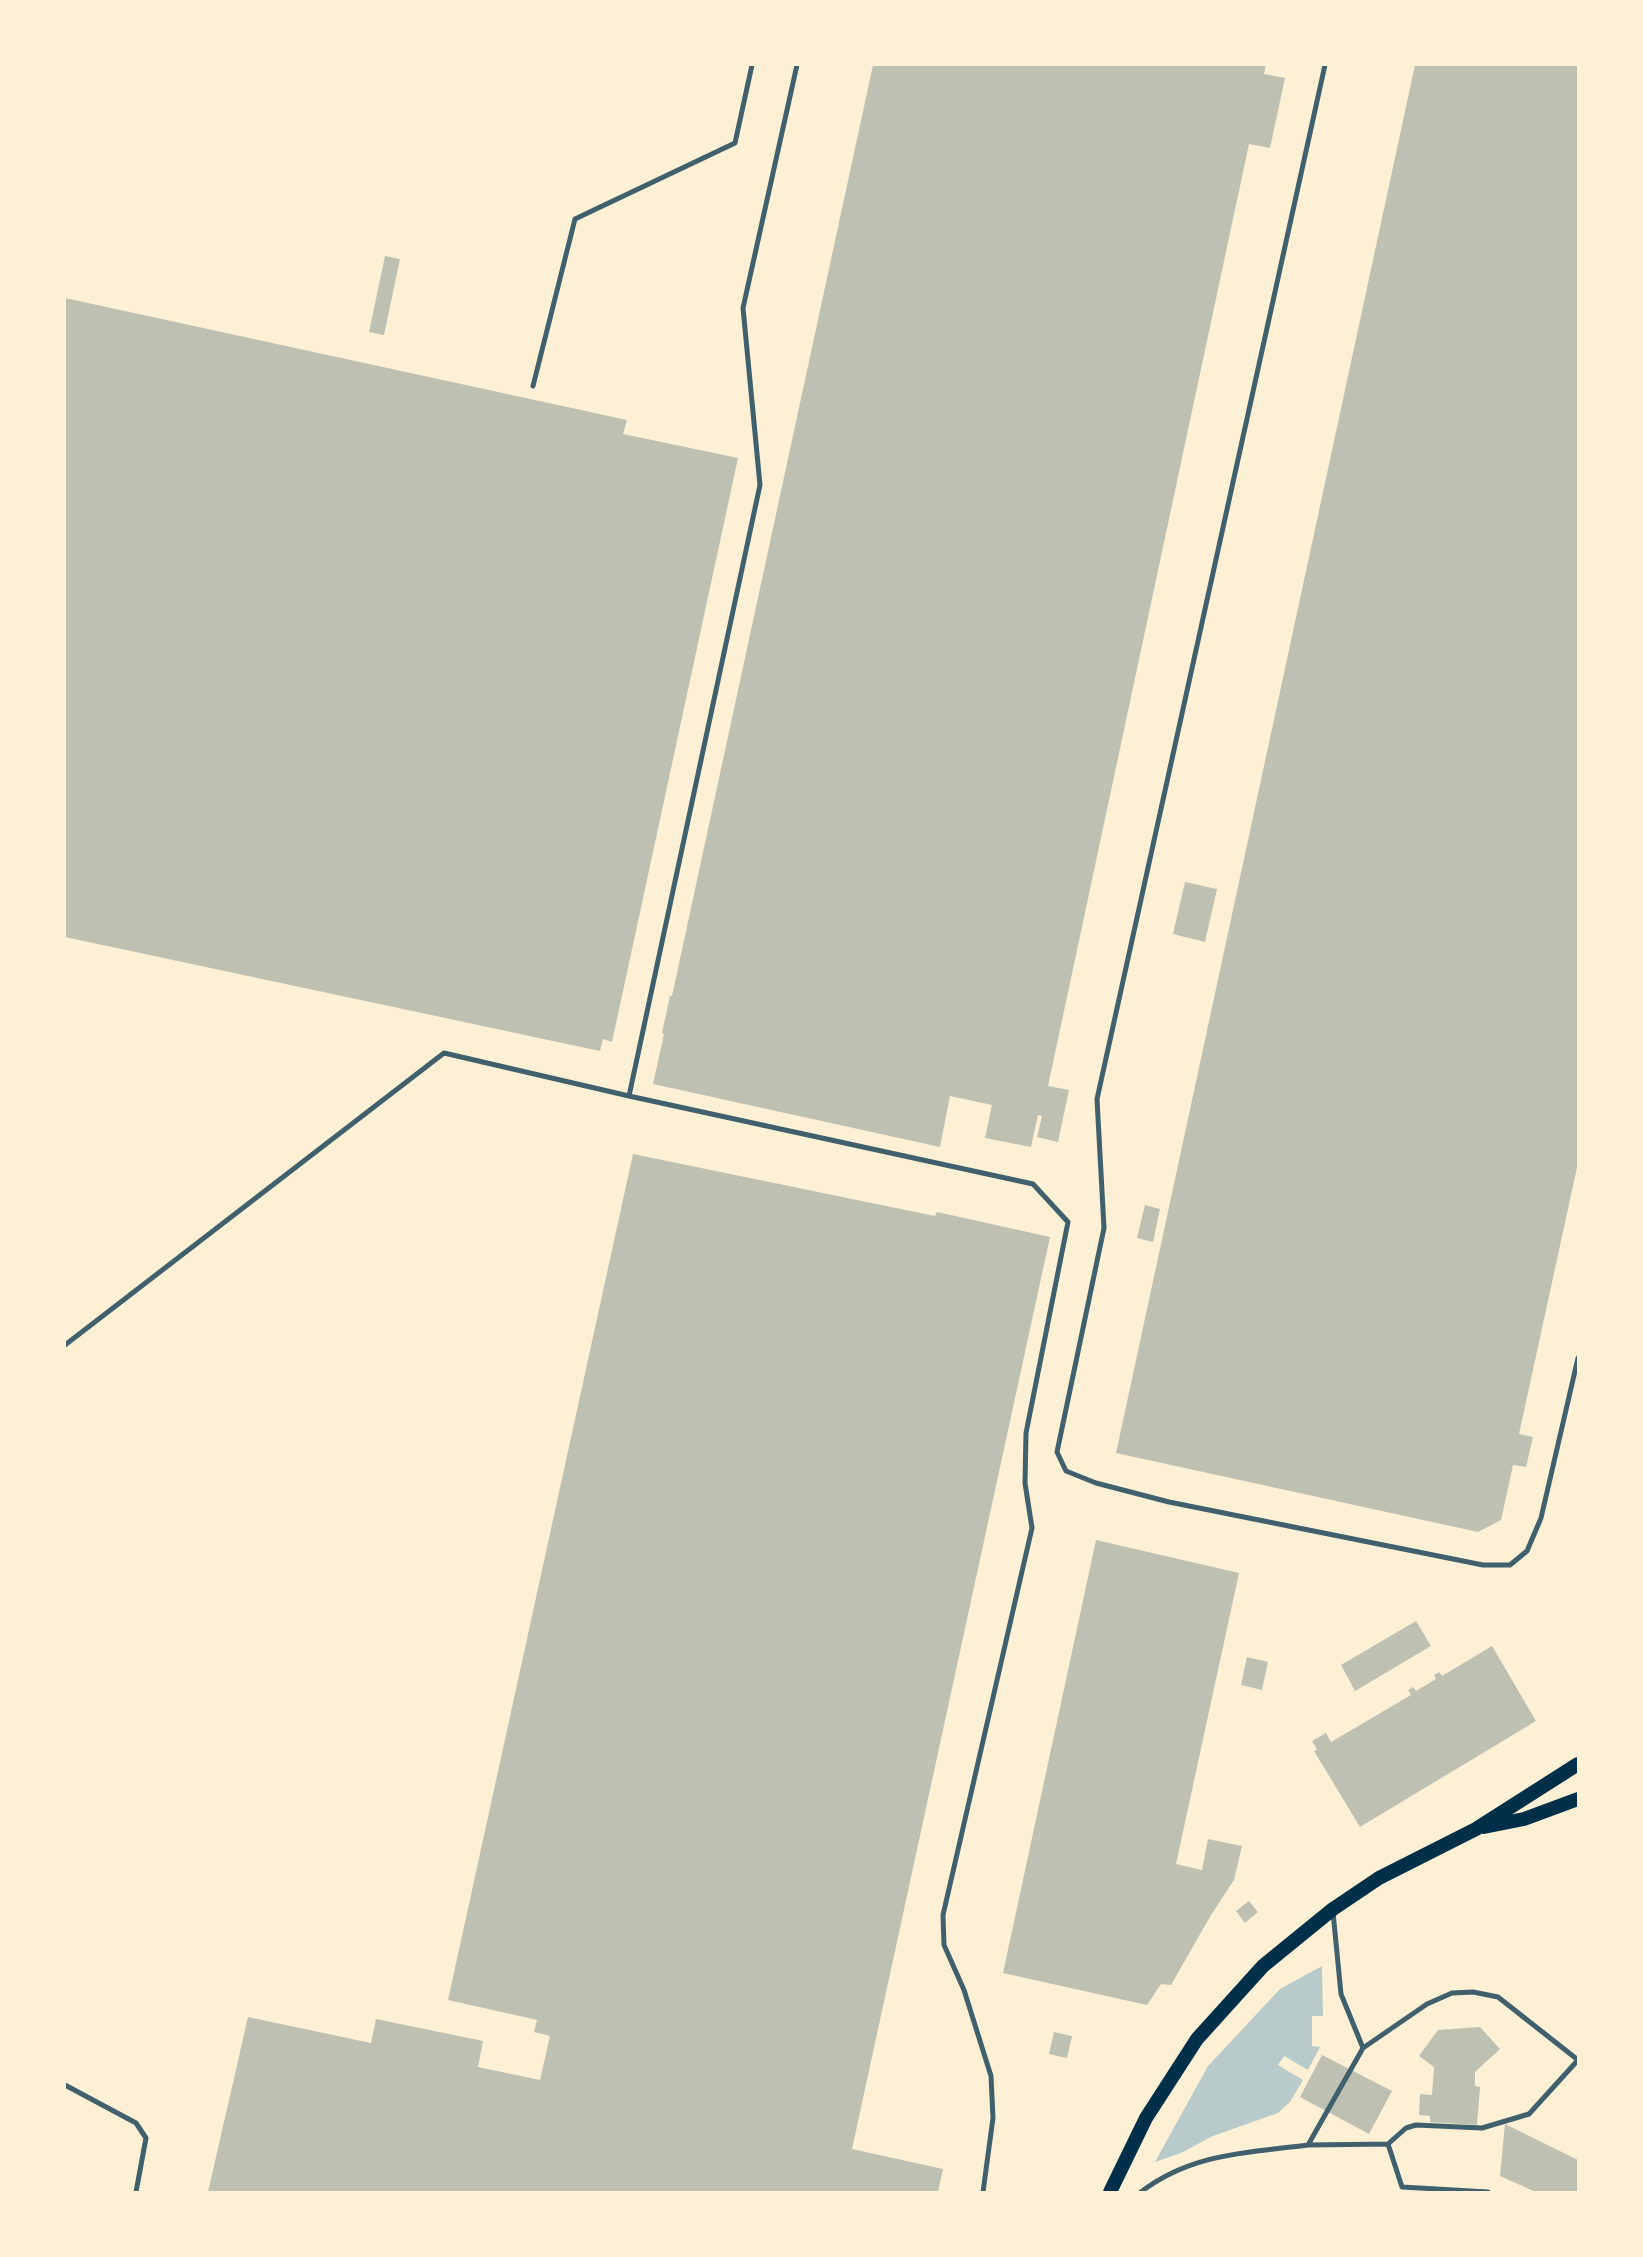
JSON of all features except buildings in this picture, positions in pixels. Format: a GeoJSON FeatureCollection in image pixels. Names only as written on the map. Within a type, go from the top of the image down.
{"type":"FeatureCollection","features":[{"type":"Feature","properties":{"kind":"main road"},"geometry":{"type":"LineString","coordinates":[[1112,2192],[1146,2118],[1197,2039],[1262,1966],[1333,1909],[1379,1878],[1476,1829],[1578,1764]]}},
{"type":"Feature","properties":{"kind":"main road"},"geometry":{"type":"LineString","coordinates":[[1476,1829],[1524,1819],[1578,1799]]}},
{"type":"Feature","properties":{"kind":"lane"},"geometry":{"type":"LineString","coordinates":[[533,386],[575,219],[735,143],[752,65]]}},
{"type":"Feature","properties":{"kind":"lane"},"geometry":{"type":"LineString","coordinates":[[629,1096],[760,485],[743,308],[797,65]]}},
{"type":"Feature","properties":{"kind":"lane"},"geometry":{"type":"LineString","coordinates":[[1325,65],[1097,1099],[1104,1228],[1057,1452],[1066,1471],[1108,1487],[1169,1502],[1483,1564],[1510,1565],[1527,1551],[1541,1518],[1578,1357]]}},
{"type":"Feature","properties":{"kind":"lane"},"geometry":{"type":"LineString","coordinates":[[65,1345],[444,1053],[1033,1184],[1068,1222],[1026,1433],[1025,1483],[1032,1528],[943,1915],[944,1945],[964,1990],[991,2076],[993,2118],[983,2192]]}},
{"type":"Feature","properties":{"kind":"lane"},"geometry":{"type":"LineString","coordinates":[[1333,1909],[1341,1994],[1363,2048]]}},
{"type":"Feature","properties":{"kind":"lane"},"geometry":{"type":"LineString","coordinates":[[1141,2192],[1160,2178],[1203,2160],[1308,2144],[1388,2144],[1406,2128],[1416,2124],[1482,2128],[1529,2114],[1578,2060],[1498,1997],[1473,1992],[1452,1993],[1427,2004],[1363,2048],[1308,2144]]}},
{"type":"Feature","properties":{"kind":"lane"},"geometry":{"type":"LineString","coordinates":[[65,2085],[136,2123],[146,2138],[136,2192]]}},
{"type":"Feature","properties":{"kind":"lane"},"geometry":{"type":"LineString","coordinates":[[1388,2144],[1402,2187],[1488,2192]]}},
{"type":"Feature","properties":{"kind":"shaded area"},"geometry":{"type":"Polygon","coordinates":[[[1322,1966],[1323,2016],[1312,2016],[1312,2046],[1320,2047],[1308,2070],[1284,2056],[1278,2065],[1303,2080],[1290,2102],[1278,2113],[1213,2136],[1181,2153],[1155,2162],[1208,2066],[1280,1989],[1322,1966]]]}}]}
